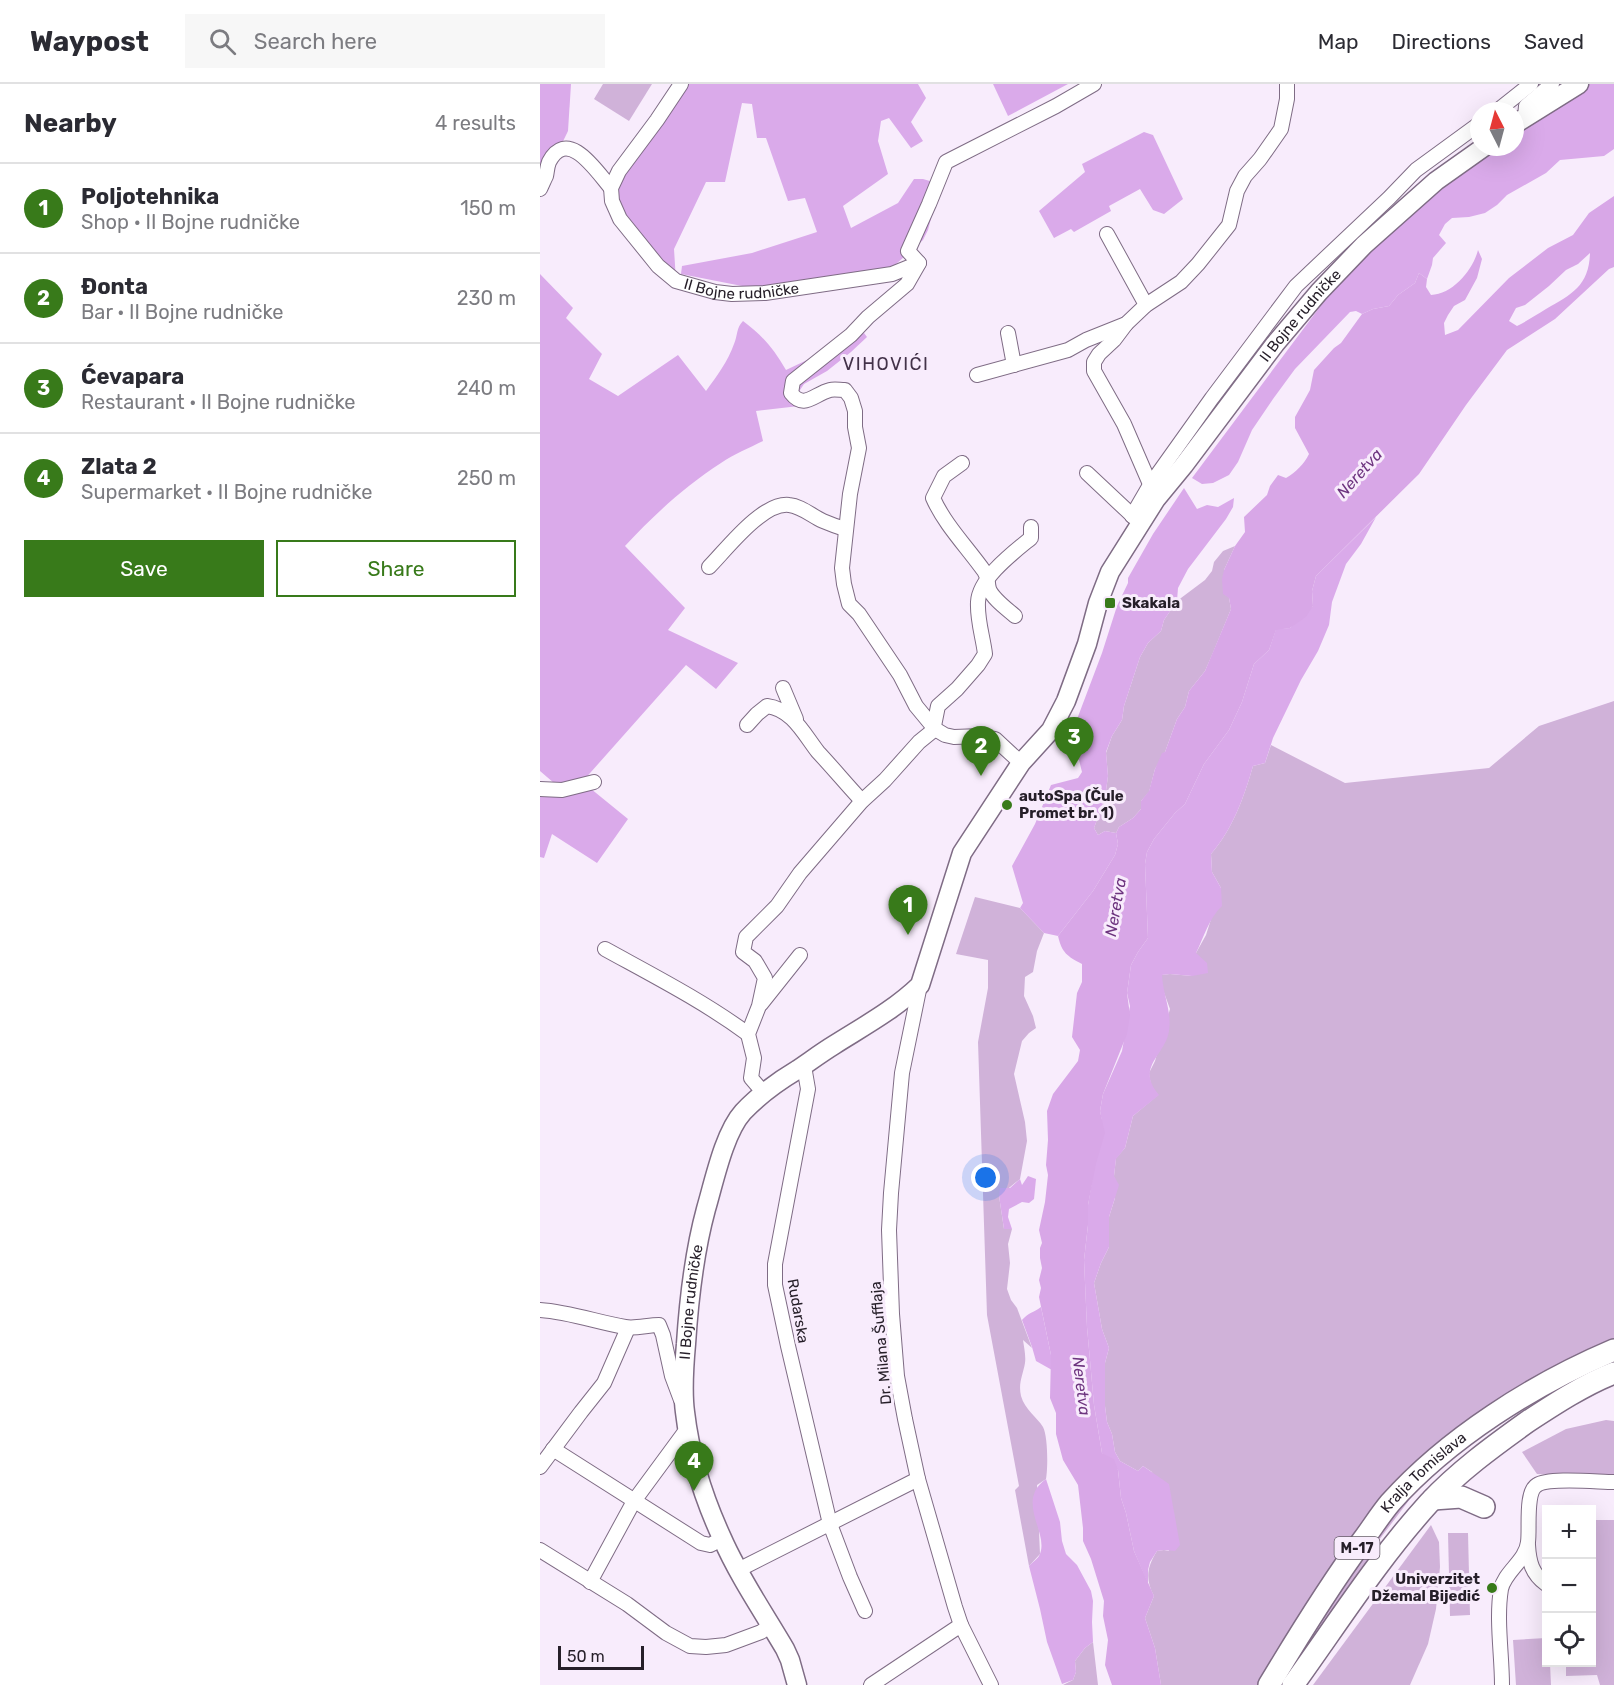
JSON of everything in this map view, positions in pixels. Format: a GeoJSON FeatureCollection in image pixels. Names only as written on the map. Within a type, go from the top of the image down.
{"type":"FeatureCollection","features":[{"type":"Feature","properties":{"kind":"main road","name":"Kralja Tomislava"},"geometry":{"type":"LineString","coordinates":[[1269,1685],[1347,1562],[1390,1504],[1414,1479],[1467,1435],[1518,1401],[1576,1367],[1614,1350]]}},
{"type":"Feature","properties":{"kind":"main road","name":"Kralja Tomislava"},"geometry":{"type":"LineString","coordinates":[[1293,1685],[1366,1583],[1433,1499],[1475,1461],[1520,1427],[1551,1406],[1614,1372]]}},
{"type":"Feature","properties":{"kind":"main road"},"geometry":{"type":"LineString","coordinates":[[1433,1499],[1461,1497],[1484,1507]]}},
{"type":"Feature","properties":{"kind":"street"},"geometry":{"type":"LineString","coordinates":[[611,188],[619,171],[681,84]]}},
{"type":"Feature","properties":{"kind":"street"},"geometry":{"type":"LineString","coordinates":[[1021,763],[995,739],[981,736],[954,737],[945,735],[934,727],[916,706],[900,675],[860,614],[849,604],[842,568],[850,494],[859,448],[855,411],[851,398],[845,390],[831,389],[802,402],[796,400],[791,393],[792,381],[851,335],[868,317],[907,284],[919,263],[908,251],[946,162],[1094,84]]}},
{"type":"Feature","properties":{"kind":"street"},"geometry":{"type":"LineString","coordinates":[[1153,492],[1124,424],[1094,371],[1094,362],[1126,324],[1146,305],[1181,282],[1229,225],[1241,183],[1281,129],[1287,99],[1287,84]]}},
{"type":"Feature","properties":{"kind":"street"},"geometry":{"type":"LineString","coordinates":[[1508,102],[1531,84]]}},
{"type":"Feature","properties":{"kind":"street"},"geometry":{"type":"LineString","coordinates":[[1524,111],[1526,106],[1552,84]]}},
{"type":"Feature","properties":{"kind":"street"},"geometry":{"type":"LineString","coordinates":[[1524,118],[1579,84]]}},
{"type":"Feature","properties":{"kind":"street","name":"II Bojne rudničke"},"geometry":{"type":"LineString","coordinates":[[684,1410],[683,1372],[687,1325],[699,1238],[718,1167],[729,1136],[740,1115],[763,1092],[905,1000],[920,985],[962,853],[1021,763],[1051,730],[1066,701],[1087,645],[1098,603],[1110,572],[1153,492],[1212,398],[1296,286],[1416,170],[1470,130]]}},
{"type":"Feature","properties":{"kind":"street","name":"II Bojne rudničke"},"geometry":{"type":"LineString","coordinates":[[1454,143],[1470,151]]}},
{"type":"Feature","properties":{"kind":"street","name":"II Bojne rudničke"},"geometry":{"type":"LineString","coordinates":[[540,189],[548,164],[559,150],[570,148],[580,153],[611,188],[612,201],[620,219],[658,266],[676,281],[715,292],[765,293],[823,286],[892,274],[919,263]]}},
{"type":"Feature","properties":{"kind":"street","name":"II Bojne rudničke"},"geometry":{"type":"LineString","coordinates":[[1153,492],[1184,465],[1275,344],[1319,292],[1364,245],[1436,181],[1472,156]]}},
{"type":"Feature","properties":{"kind":"street"},"geometry":{"type":"LineString","coordinates":[[1107,234],[1146,305]]}},
{"type":"Feature","properties":{"kind":"street"},"geometry":{"type":"LineString","coordinates":[[977,375],[1068,350],[1126,324]]}},
{"type":"Feature","properties":{"kind":"street"},"geometry":{"type":"LineString","coordinates":[[1008,333],[1014,365]]}},
{"type":"Feature","properties":{"kind":"street"},"geometry":{"type":"LineString","coordinates":[[962,463],[944,476],[933,498],[944,519],[988,577],[990,589],[1015,616]]}},
{"type":"Feature","properties":{"kind":"street"},"geometry":{"type":"LineString","coordinates":[[1087,473],[1137,520]]}},
{"type":"Feature","properties":{"kind":"street"},"geometry":{"type":"LineString","coordinates":[[709,567],[749,525],[769,510],[783,505],[791,505],[845,530]]}},
{"type":"Feature","properties":{"kind":"street"},"geometry":{"type":"LineString","coordinates":[[763,1092],[751,1078],[754,1058],[748,1034],[759,1006],[765,978],[755,962],[743,952],[746,937],[777,906],[800,873],[862,801],[885,780],[934,727],[938,706],[978,665],[985,654],[979,625],[978,600],[988,577],[1031,537],[1031,527]]}},
{"type":"Feature","properties":{"kind":"street"},"geometry":{"type":"LineString","coordinates":[[783,688],[800,727],[816,749],[862,801]]}},
{"type":"Feature","properties":{"kind":"street"},"geometry":{"type":"LineString","coordinates":[[747,725],[767,706],[776,707],[800,727]]}},
{"type":"Feature","properties":{"kind":"street"},"geometry":{"type":"LineString","coordinates":[[540,789],[562,790],[594,782]]}},
{"type":"Feature","properties":{"kind":"street"},"geometry":{"type":"LineString","coordinates":[[605,949],[672,986],[748,1034]]}},
{"type":"Feature","properties":{"kind":"street"},"geometry":{"type":"LineString","coordinates":[[759,1006],[800,955]]}},
{"type":"Feature","properties":{"kind":"street","name":"Dr. Milana Šufflaja"},"geometry":{"type":"LineString","coordinates":[[920,985],[902,1073],[889,1230],[897,1376],[918,1479],[961,1625],[991,1685]]}},
{"type":"Feature","properties":{"kind":"street","name":"Rudarska"},"geometry":{"type":"LineString","coordinates":[[804,1066],[808,1089],[775,1264],[775,1285],[830,1524],[865,1611]]}},
{"type":"Feature","properties":{"kind":"street","name":"II Bojne rudničke"},"geometry":{"type":"LineString","coordinates":[[540,1310],[628,1328],[659,1325],[672,1376],[684,1410]]}},
{"type":"Feature","properties":{"kind":"street"},"geometry":{"type":"LineString","coordinates":[[540,1467],[604,1383],[628,1328]]}},
{"type":"Feature","properties":{"kind":"street"},"geometry":{"type":"LineString","coordinates":[[684,1410],[699,1477],[722,1539],[785,1649],[797,1685]]}},
{"type":"Feature","properties":{"kind":"street"},"geometry":{"type":"LineString","coordinates":[[590,1582],[634,1501],[687,1429]]}},
{"type":"Feature","properties":{"kind":"street"},"geometry":{"type":"LineString","coordinates":[[553,1449],[701,1544],[710,1545],[722,1539]]}},
{"type":"Feature","properties":{"kind":"street"},"geometry":{"type":"LineString","coordinates":[[738,1570],[918,1479]]}},
{"type":"Feature","properties":{"kind":"street"},"geometry":{"type":"LineString","coordinates":[[1542,1580],[1535,1573],[1529,1560],[1530,1493],[1536,1485],[1548,1480],[1614,1482]]}},
{"type":"Feature","properties":{"kind":"street"},"geometry":{"type":"LineString","coordinates":[[1502,1685],[1500,1629],[1502,1587],[1524,1555],[1528,1543]]}},
{"type":"Feature","properties":{"kind":"street"},"geometry":{"type":"LineString","coordinates":[[540,1550],[627,1604],[666,1633],[690,1646],[706,1647],[726,1644],[761,1632],[771,1625]]}},
{"type":"Feature","properties":{"kind":"street"},"geometry":{"type":"LineString","coordinates":[[871,1685],[961,1625]]}},
{"type":"Feature","properties":{"kind":"shaded area"},"geometry":{"type":"Polygon","coordinates":[[[540,84],[571,84],[568,131],[540,189],[540,84]]]}},
{"type":"Feature","properties":{"kind":"shaded area"},"geometry":{"type":"Polygon","coordinates":[[[603,84],[652,84],[629,121],[594,99],[603,84]]]}},
{"type":"Feature","properties":{"kind":"shaded area"},"geometry":{"type":"Polygon","coordinates":[[[681,84],[918,84],[926,98],[911,122],[923,141],[911,148],[889,118],[881,121],[878,141],[888,174],[843,206],[851,228],[898,203],[914,179],[940,184],[928,230],[923,240],[895,265],[885,280],[739,295],[742,286],[681,274],[682,266],[752,253],[817,232],[805,198],[788,201],[766,138],[757,138],[752,104],[742,103],[725,182],[706,182],[674,249],[676,281],[615,217],[619,171],[681,84]]]}},
{"type":"Feature","properties":{"kind":"shaded area"},"geometry":{"type":"Polygon","coordinates":[[[993,84],[1068,84],[1008,116],[993,84]]]}},
{"type":"Feature","properties":{"kind":"shaded area"},"geometry":{"type":"Polygon","coordinates":[[[1590,84],[1614,84],[1614,149],[1604,156],[1560,160],[1546,173],[1507,195],[1485,213],[1452,218],[1445,224],[1439,235],[1446,243],[1433,258],[1427,279],[1419,273],[1415,283],[1398,295],[1389,306],[1362,314],[1356,311],[1350,312],[1295,369],[1252,430],[1238,462],[1229,475],[1213,483],[1202,484],[1192,478],[1328,296],[1366,250],[1474,156],[1524,156],[1524,118],[1558,97],[1590,84]]]}},
{"type":"Feature","properties":{"kind":"shaded area"},"geometry":{"type":"Polygon","coordinates":[[[1144,132],[1153,135],[1183,199],[1164,214],[1153,210],[1140,189],[1109,206],[1111,211],[1074,232],[1071,229],[1054,238],[1039,211],[1085,172],[1082,164],[1144,132]]]}},
{"type":"Feature","properties":{"kind":"shaded area"},"geometry":{"type":"Polygon","coordinates":[[[540,274],[573,308],[566,318],[602,354],[589,379],[618,396],[678,355],[706,391],[729,356],[739,326],[743,321],[767,343],[786,370],[864,333],[867,337],[827,371],[804,384],[800,390],[800,396],[808,405],[756,411],[763,441],[736,454],[695,481],[625,546],[685,608],[668,630],[738,663],[716,689],[686,665],[583,781],[628,819],[597,863],[552,834],[544,858],[540,857],[540,789],[561,789],[540,771],[540,274]]]}},
{"type":"Feature","properties":{"kind":"shaded area"},"geometry":{"type":"Polygon","coordinates":[[[1184,488],[1197,509],[1207,505],[1218,507],[1234,498],[1233,507],[1188,569],[1178,588],[1177,601],[1164,620],[1161,631],[1148,643],[1140,657],[1124,706],[1122,720],[1106,752],[1108,776],[1105,798],[1094,828],[1098,835],[1105,831],[1116,833],[1118,844],[1115,855],[1093,891],[1058,936],[1044,933],[1020,908],[1023,903],[1012,866],[1035,824],[1051,785],[1078,778],[1082,772],[1079,760],[1065,751],[1117,606],[1128,583],[1128,578],[1153,534],[1184,488]]]}},
{"type":"Feature","properties":{"kind":"shaded area"},"geometry":{"type":"Polygon","coordinates":[[[1376,517],[1361,544],[1346,564],[1332,602],[1329,625],[1273,738],[1265,763],[1253,766],[1232,823],[1211,854],[1212,872],[1221,888],[1222,906],[1210,922],[1196,953],[1207,963],[1208,973],[1192,976],[1162,975],[1169,1031],[1153,1062],[1150,1077],[1159,1095],[1133,1116],[1125,1148],[1116,1159],[1114,1176],[1119,1185],[1109,1217],[1109,1247],[1094,1283],[1102,1329],[1109,1348],[1105,1363],[1107,1422],[1115,1452],[1120,1461],[1138,1471],[1143,1466],[1169,1484],[1180,1545],[1175,1551],[1157,1551],[1150,1562],[1148,1584],[1134,1551],[1121,1498],[1118,1470],[1102,1453],[1094,1405],[1084,1260],[1088,1205],[1102,1122],[1100,1111],[1103,1094],[1122,1051],[1130,1006],[1127,993],[1131,965],[1148,938],[1145,864],[1147,852],[1154,839],[1185,804],[1204,764],[1229,730],[1242,702],[1254,664],[1269,650],[1276,629],[1290,628],[1313,606],[1312,591],[1316,576],[1376,517]]]}},
{"type":"Feature","properties":{"kind":"shaded area"},"geometry":{"type":"Polygon","coordinates":[[[1235,546],[1224,570],[1231,609],[1205,671],[1189,691],[1185,707],[1177,719],[1165,752],[1155,769],[1149,792],[1141,801],[1141,809],[1133,818],[1119,827],[1116,833],[1105,831],[1098,835],[1094,828],[1105,798],[1108,776],[1106,753],[1112,736],[1122,720],[1124,706],[1140,657],[1148,643],[1161,631],[1164,620],[1177,601],[1205,580],[1212,571],[1214,562],[1223,551],[1235,546]]]}},
{"type":"Feature","properties":{"kind":"shaded area"},"geometry":{"type":"Polygon","coordinates":[[[1614,701],[1614,1350],[1576,1367],[1414,1479],[1269,1685],[1161,1685],[1155,1648],[1145,1618],[1154,1596],[1148,1579],[1151,1562],[1157,1551],[1169,1551],[1152,1472],[1143,1466],[1138,1471],[1120,1461],[1115,1452],[1105,1406],[1105,1363],[1109,1348],[1102,1329],[1094,1283],[1109,1247],[1109,1217],[1115,1198],[1116,1158],[1125,1148],[1133,1116],[1158,1095],[1151,1086],[1149,1073],[1155,1061],[1170,1009],[1162,987],[1161,975],[1192,976],[1196,953],[1206,935],[1221,888],[1212,872],[1211,854],[1232,823],[1253,766],[1265,763],[1271,745],[1345,783],[1489,768],[1539,726],[1614,701]]]}},
{"type":"Feature","properties":{"kind":"shaded area"},"geometry":{"type":"Polygon","coordinates":[[[975,897],[1020,908],[1044,933],[1037,951],[1033,972],[1025,977],[1024,996],[1036,1028],[1022,1041],[1014,1074],[1027,1141],[1020,1179],[999,1196],[1004,1229],[1012,1229],[1008,1244],[1010,1263],[1007,1289],[1032,1348],[1023,1340],[1025,1360],[1020,1391],[1025,1405],[1045,1431],[1047,1445],[1046,1479],[1037,1485],[1040,1554],[1029,1566],[1015,1490],[1019,1486],[987,1315],[978,1042],[988,988],[988,960],[956,954],[975,897]]]}},
{"type":"Feature","properties":{"kind":"shaded area"},"geometry":{"type":"Polygon","coordinates":[[[1028,1176],[1036,1179],[1034,1199],[1029,1203],[1022,1202],[1009,1209],[1008,1217],[1012,1229],[1004,1229],[1000,1188],[1010,1188],[1020,1179],[1022,1185],[1028,1176]]]}},
{"type":"Feature","properties":{"kind":"shaded area"},"geometry":{"type":"Polygon","coordinates":[[[1041,1307],[1052,1370],[1036,1361],[1022,1320],[1041,1307]]]}},
{"type":"Feature","properties":{"kind":"shaded area"},"geometry":{"type":"Polygon","coordinates":[[[1606,1420],[1614,1421],[1614,1477],[1537,1474],[1522,1452],[1566,1429],[1606,1420]]]}},
{"type":"Feature","properties":{"kind":"shaded area"},"geometry":{"type":"Polygon","coordinates":[[[1443,1463],[1413,1495],[1379,1540],[1353,1584],[1283,1685],[1277,1685],[1315,1624],[1403,1499],[1443,1463]]]}},
{"type":"Feature","properties":{"kind":"shaded area"},"geometry":{"type":"Polygon","coordinates":[[[1046,1479],[1060,1522],[1066,1554],[1077,1565],[1091,1591],[1093,1601],[1093,1642],[1075,1661],[1076,1672],[1073,1680],[1062,1684],[1047,1642],[1029,1566],[1039,1556],[1041,1547],[1033,1498],[1037,1488],[1046,1479]]]}},
{"type":"Feature","properties":{"kind":"shaded area"},"geometry":{"type":"Polygon","coordinates":[[[1596,1520],[1614,1520],[1614,1685],[1600,1685],[1597,1675],[1566,1676],[1566,1667],[1596,1667],[1596,1520]]]}},
{"type":"Feature","properties":{"kind":"shaded area"},"geometry":{"type":"Polygon","coordinates":[[[1431,1525],[1439,1542],[1440,1567],[1436,1609],[1428,1644],[1410,1685],[1313,1685],[1431,1525]]]}},
{"type":"Feature","properties":{"kind":"shaded area"},"geometry":{"type":"Polygon","coordinates":[[[1448,1533],[1468,1533],[1470,1615],[1450,1616],[1448,1533]]]}},
{"type":"Feature","properties":{"kind":"shaded area"},"geometry":{"type":"Polygon","coordinates":[[[1542,1638],[1542,1667],[1550,1667],[1551,1685],[1516,1685],[1513,1640],[1542,1638]]]}},
{"type":"Feature","properties":{"kind":"shaded area"},"geometry":{"type":"Polygon","coordinates":[[[1093,1642],[1098,1685],[1063,1685],[1073,1680],[1076,1672],[1075,1661],[1093,1642]]]}},
{"type":"Feature","properties":{"kind":"water","name":"Neretva"},"geometry":{"type":"Polygon","coordinates":[[[1614,196],[1614,267],[1609,269],[1555,319],[1507,350],[1419,474],[1316,576],[1312,591],[1313,606],[1306,617],[1290,628],[1276,630],[1269,650],[1254,664],[1242,702],[1229,730],[1204,764],[1185,804],[1154,839],[1147,852],[1145,864],[1148,938],[1131,965],[1127,993],[1130,1015],[1127,1034],[1103,1094],[1100,1111],[1105,1133],[1088,1205],[1084,1260],[1094,1405],[1102,1453],[1114,1459],[1118,1470],[1121,1498],[1134,1551],[1154,1596],[1145,1618],[1155,1648],[1161,1685],[1112,1685],[1105,1665],[1108,1640],[1103,1616],[1104,1601],[1083,1541],[1078,1485],[1063,1460],[1056,1434],[1056,1413],[1050,1398],[1051,1355],[1039,1297],[1042,1243],[1039,1230],[1048,1175],[1046,1165],[1047,1111],[1053,1094],[1078,1061],[1080,1050],[1072,1037],[1077,993],[1082,982],[1082,964],[1066,953],[1058,936],[1093,891],[1115,855],[1118,844],[1116,833],[1119,827],[1133,818],[1141,809],[1141,801],[1149,791],[1155,769],[1162,753],[1165,752],[1177,719],[1185,707],[1189,691],[1205,671],[1231,609],[1229,598],[1223,594],[1222,579],[1235,546],[1245,532],[1244,517],[1267,495],[1278,475],[1286,478],[1290,476],[1309,454],[1295,428],[1295,417],[1310,390],[1314,370],[1341,343],[1362,314],[1389,306],[1398,295],[1415,283],[1419,273],[1427,279],[1426,287],[1431,295],[1447,290],[1467,273],[1478,250],[1482,259],[1477,278],[1465,300],[1454,306],[1444,323],[1445,335],[1458,330],[1509,278],[1548,248],[1573,235],[1589,213],[1614,196]],[[1590,253],[1525,305],[1516,308],[1509,321],[1517,326],[1571,293],[1582,281],[1589,264],[1590,253]]]}},
{"type":"Feature","properties":{"kind":"place","name":"Skakala"},"geometry":{"type":"Point","coordinates":[1110,603]}},
{"type":"Feature","properties":{"kind":"place","name":"Ćevapara"},"geometry":{"type":"Point","coordinates":[1074,767]}},
{"type":"Feature","properties":{"kind":"place","name":"Đonta"},"geometry":{"type":"Point","coordinates":[981,776]}},
{"type":"Feature","properties":{"kind":"place","name":"autoSpa (Čule Promet br. 1)"},"geometry":{"type":"Point","coordinates":[1007,805]}},
{"type":"Feature","properties":{"kind":"place","name":"Poljotehnika"},"geometry":{"type":"Point","coordinates":[908,935]}},
{"type":"Feature","properties":{"kind":"place","name":"Zlata 2"},"geometry":{"type":"Point","coordinates":[694,1491]}},
{"type":"Feature","properties":{"kind":"place","name":"Univerzitet Džemal Bijedić"},"geometry":{"type":"Point","coordinates":[1492,1588]}},
{"type":"Feature","properties":{"kind":"district","name":"VIHOVIĆI"},"geometry":{"type":"Point","coordinates":[886,364]}}]}
